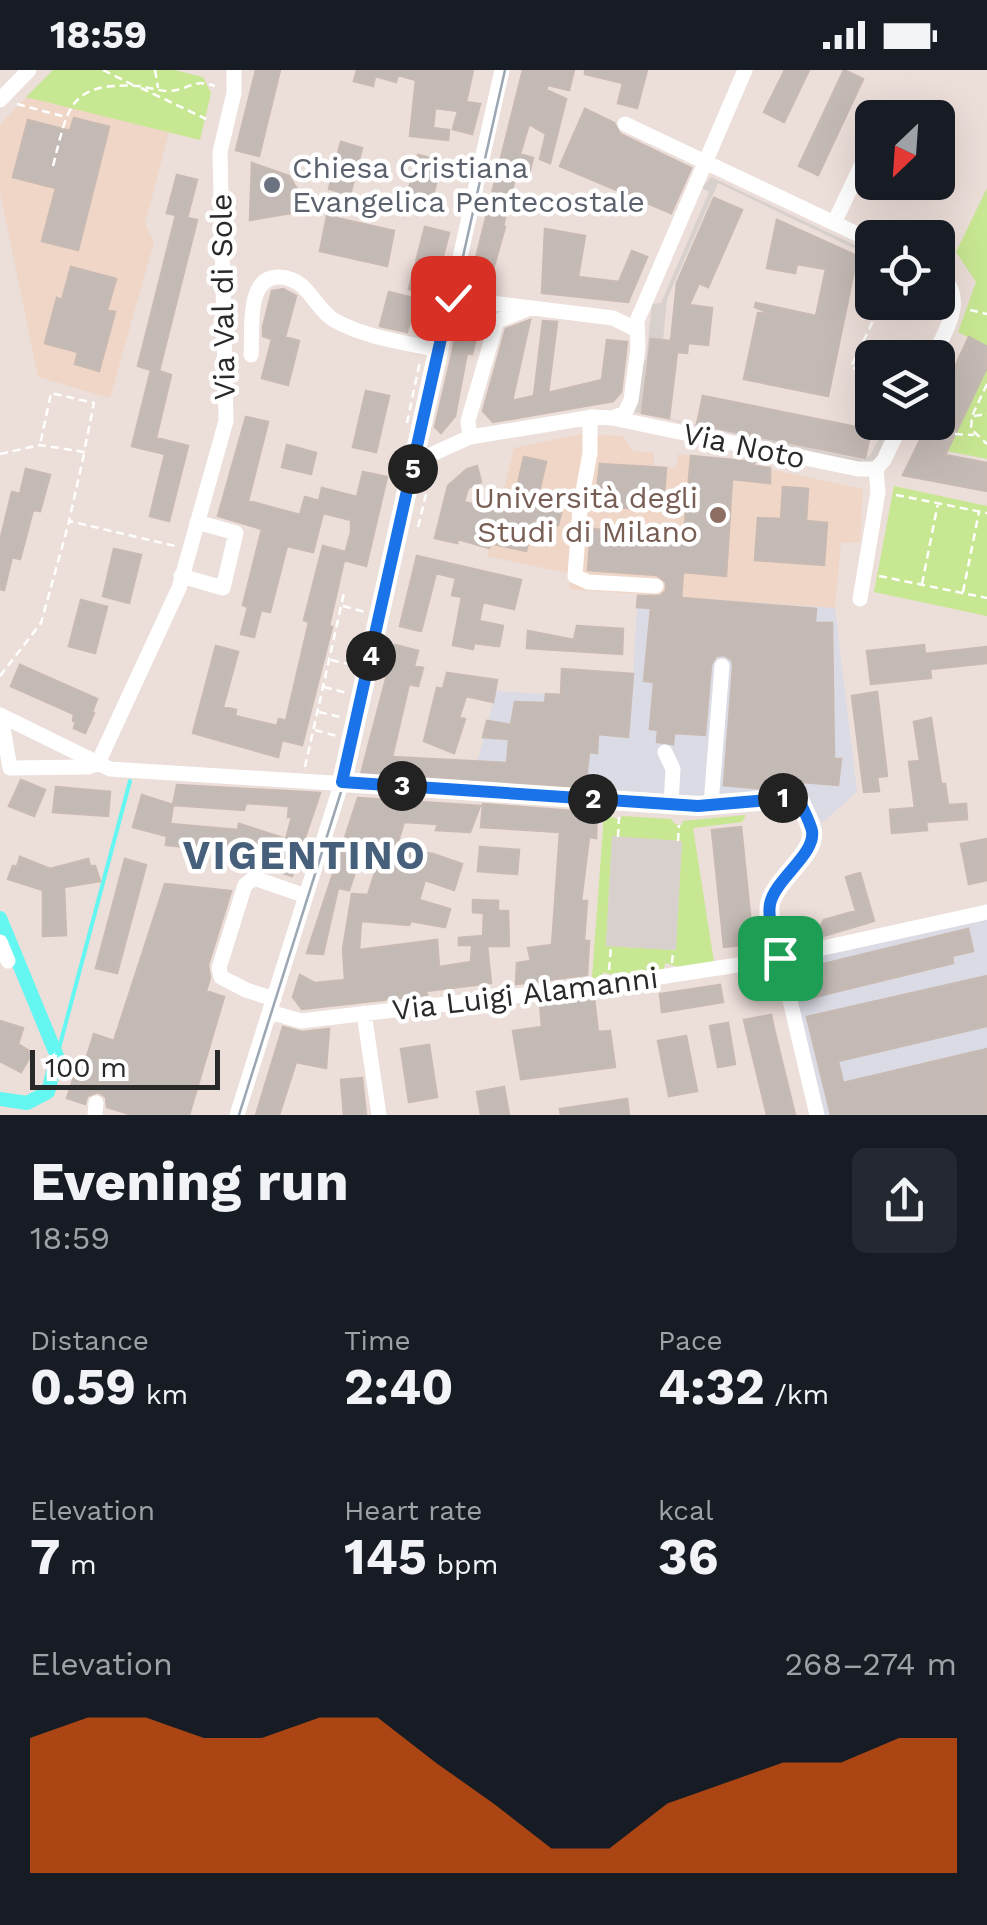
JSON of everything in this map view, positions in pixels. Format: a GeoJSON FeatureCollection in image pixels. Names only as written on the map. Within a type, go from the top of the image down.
{"type":"FeatureCollection","features":[{"type":"Feature","properties":{"kind":"street"},"geometry":{"type":"LineString","coordinates":[[8,102],[29,70]]}},
{"type":"Feature","properties":{"kind":"street","name":"Via Val di Sole"},"geometry":{"type":"LineString","coordinates":[[98,763],[179,588],[226,421],[220,152],[234,93],[234,70]]}},
{"type":"Feature","properties":{"kind":"street"},"geometry":{"type":"LineString","coordinates":[[237,1115],[342,782],[502,70]]}},
{"type":"Feature","properties":{"kind":"street"},"geometry":{"type":"LineString","coordinates":[[612,418],[625,413],[631,400],[638,348],[635,329],[745,70]]}},
{"type":"Feature","properties":{"kind":"street"},"geometry":{"type":"LineString","coordinates":[[625,124],[855,233]]}},
{"type":"Feature","properties":{"kind":"street"},"geometry":{"type":"LineString","coordinates":[[834,223],[855,179]]}},
{"type":"Feature","properties":{"kind":"street"},"geometry":{"type":"LineString","coordinates":[[251,355],[256,290],[264,279],[277,276],[300,284],[336,322],[375,337],[439,350]]}},
{"type":"Feature","properties":{"kind":"street"},"geometry":{"type":"LineString","coordinates":[[450,298],[613,318],[635,329]]}},
{"type":"Feature","properties":{"kind":"street"},"geometry":{"type":"LineString","coordinates":[[470,437],[468,421],[496,321],[528,309]]}},
{"type":"Feature","properties":{"kind":"street"},"geometry":{"type":"LineString","coordinates":[[590,417],[590,453],[580,508],[575,576],[588,582],[656,586]]}},
{"type":"Feature","properties":{"kind":"street","name":"Via Noto"},"geometry":{"type":"LineString","coordinates":[[414,465],[470,437],[590,417],[612,418],[858,470],[876,469]]}},
{"type":"Feature","properties":{"kind":"street"},"geometry":{"type":"LineString","coordinates":[[860,600],[878,492],[876,469],[894,440]]}},
{"type":"Feature","properties":{"kind":"street"},"geometry":{"type":"LineString","coordinates":[[181,576],[223,588],[236,533],[196,522]]}},
{"type":"Feature","properties":{"kind":"street"},"geometry":{"type":"LineString","coordinates":[[711,804],[722,666]]}},
{"type":"Feature","properties":{"kind":"street"},"geometry":{"type":"LineString","coordinates":[[1,715],[10,768],[88,767],[98,763]]}},
{"type":"Feature","properties":{"kind":"street"},"geometry":{"type":"LineString","coordinates":[[1,715],[110,770],[670,804],[792,798],[800,802],[812,838],[809,848],[776,886],[769,911],[817,1115]]}},
{"type":"Feature","properties":{"kind":"street"},"geometry":{"type":"LineString","coordinates":[[666,752],[673,769],[670,804]]}},
{"type":"Feature","properties":{"kind":"street","name":"Via Luigi Alamanni"},"geometry":{"type":"LineString","coordinates":[[306,896],[254,878],[245,885],[219,968],[221,977],[300,1020],[608,986],[780,958],[987,912]]}},
{"type":"Feature","properties":{"kind":"street"},"geometry":{"type":"LineString","coordinates":[[364,1013],[379,1115]]}},
{"type":"Feature","properties":{"kind":"path"},"geometry":{"type":"LineString","coordinates":[[104,70],[206,119]]}},
{"type":"Feature","properties":{"kind":"path"},"geometry":{"type":"LineString","coordinates":[[155,70],[158,90]]}},
{"type":"Feature","properties":{"kind":"path"},"geometry":{"type":"LineString","coordinates":[[54,166],[66,117],[75,101],[98,87],[136,86],[172,91],[197,81],[214,86]]}},
{"type":"Feature","properties":{"kind":"path"},"geometry":{"type":"LineString","coordinates":[[8,102],[66,117]]}},
{"type":"Feature","properties":{"kind":"path"},"geometry":{"type":"LineString","coordinates":[[970,310],[987,314]]}},
{"type":"Feature","properties":{"kind":"path"},"geometry":{"type":"LineString","coordinates":[[407,422],[420,361]]}},
{"type":"Feature","properties":{"kind":"path"},"geometry":{"type":"LineString","coordinates":[[975,436],[972,416],[987,384]]}},
{"type":"Feature","properties":{"kind":"path"},"geometry":{"type":"LineString","coordinates":[[0,676],[40,623],[70,521],[94,404],[51,393],[40,445]]}},
{"type":"Feature","properties":{"kind":"path"},"geometry":{"type":"LineString","coordinates":[[972,416],[987,414]]}},
{"type":"Feature","properties":{"kind":"path"},"geometry":{"type":"LineString","coordinates":[[955,434],[975,436],[987,444]]}},
{"type":"Feature","properties":{"kind":"path"},"geometry":{"type":"LineString","coordinates":[[0,454],[40,445],[84,452]]}},
{"type":"Feature","properties":{"kind":"path"},"geometry":{"type":"LineString","coordinates":[[418,527],[428,486]]}},
{"type":"Feature","properties":{"kind":"path"},"geometry":{"type":"LineString","coordinates":[[896,495],[987,513]]}},
{"type":"Feature","properties":{"kind":"path"},"geometry":{"type":"LineString","coordinates":[[921,585],[938,503]]}},
{"type":"Feature","properties":{"kind":"path"},"geometry":{"type":"LineString","coordinates":[[963,594],[979,511]]}},
{"type":"Feature","properties":{"kind":"path"},"geometry":{"type":"LineString","coordinates":[[70,521],[189,549]]}},
{"type":"Feature","properties":{"kind":"path"},"geometry":{"type":"LineString","coordinates":[[879,576],[987,598]]}},
{"type":"Feature","properties":{"kind":"path"},"geometry":{"type":"LineString","coordinates":[[302,780],[344,592]]}},
{"type":"Feature","properties":{"kind":"path"},"geometry":{"type":"LineString","coordinates":[[341,606],[365,612]]}},
{"type":"Feature","properties":{"kind":"path"},"geometry":{"type":"LineString","coordinates":[[329,660],[353,664]]}},
{"type":"Feature","properties":{"kind":"path"},"geometry":{"type":"LineString","coordinates":[[323,686],[347,693]]}},
{"type":"Feature","properties":{"kind":"path"},"geometry":{"type":"LineString","coordinates":[[317,711],[342,718]]}},
{"type":"Feature","properties":{"kind":"path"},"geometry":{"type":"LineString","coordinates":[[314,729],[337,736]]}},
{"type":"Feature","properties":{"kind":"path"},"geometry":{"type":"LineString","coordinates":[[618,837],[620,801]]}},
{"type":"Feature","properties":{"kind":"path"},"geometry":{"type":"LineString","coordinates":[[678,840],[679,825]]}},
{"type":"Feature","properties":{"kind":"path"},"geometry":{"type":"LineString","coordinates":[[608,986],[611,946]]}},
{"type":"Feature","properties":{"kind":"path"},"geometry":{"type":"LineString","coordinates":[[671,969],[673,950]]}},
{"type":"Feature","properties":{"kind":"shaded area"},"geometry":{"type":"Polygon","coordinates":[[[26,97],[169,132],[145,224],[154,242],[110,398],[38,377],[0,192],[0,125],[26,97]]]}},
{"type":"Feature","properties":{"kind":"shaded area"},"geometry":{"type":"Polygon","coordinates":[[[711,177],[855,245],[855,249],[718,183],[667,299],[663,340],[651,339],[642,413],[864,460],[878,440],[884,440],[875,462],[865,463],[634,412],[642,361],[646,360],[652,304],[661,303],[709,192],[702,188],[711,177]]]}},
{"type":"Feature","properties":{"kind":"shaded area","name":"Università degli Studi di Milano"},"geometry":{"type":"Polygon","coordinates":[[[581,434],[623,436],[633,451],[654,453],[654,467],[676,468],[678,454],[754,462],[755,466],[863,489],[860,542],[841,543],[835,608],[569,589],[571,574],[487,556],[514,448],[581,434]]]}},
{"type":"Feature","properties":{"kind":"shaded area"},"geometry":{"type":"Polygon","coordinates":[[[638,594],[835,608],[857,792],[822,823],[803,793],[704,796],[472,782],[496,691],[560,695],[562,669],[633,674],[638,594]]]}},
{"type":"Feature","properties":{"kind":"shaded area"},"geometry":{"type":"Polygon","coordinates":[[[612,836],[682,841],[676,950],[606,946],[612,836]]]}},
{"type":"Feature","properties":{"kind":"shaded area"},"geometry":{"type":"Polygon","coordinates":[[[987,912],[987,1115],[817,1115],[780,958],[987,912]]]}},
{"type":"Feature","properties":{"kind":"green space"},"geometry":{"type":"Polygon","coordinates":[[[53,70],[174,70],[203,77],[211,93],[200,140],[26,97],[53,70]]]}},
{"type":"Feature","properties":{"kind":"green space"},"geometry":{"type":"Polygon","coordinates":[[[987,188],[987,347],[958,332],[976,282],[956,252],[987,188]]]}},
{"type":"Feature","properties":{"kind":"green space"},"geometry":{"type":"Polygon","coordinates":[[[987,367],[987,459],[947,451],[987,367]]]}},
{"type":"Feature","properties":{"kind":"green space"},"geometry":{"type":"Polygon","coordinates":[[[894,486],[987,506],[987,616],[874,592],[894,486]]]}},
{"type":"Feature","properties":{"kind":"green space"},"geometry":{"type":"Polygon","coordinates":[[[604,814],[620,820],[622,816],[671,819],[682,825],[683,821],[746,815],[742,822],[693,828],[714,962],[679,967],[665,963],[664,969],[616,976],[603,972],[603,977],[592,978],[604,814]],[[612,837],[606,946],[675,950],[682,841],[612,837]]]}},
{"type":"Feature","properties":{"kind":"building"},"geometry":{"type":"Polygon","coordinates":[[[256,70],[280,70],[259,156],[236,150],[256,70]]]}},
{"type":"Feature","properties":{"kind":"building"},"geometry":{"type":"Polygon","coordinates":[[[357,70],[473,70],[466,102],[480,104],[472,134],[453,129],[458,111],[435,108],[433,128],[449,130],[448,140],[410,136],[416,80],[398,75],[396,82],[375,76],[373,86],[354,81],[357,70]]]}},
{"type":"Feature","properties":{"kind":"building"},"geometry":{"type":"Polygon","coordinates":[[[523,70],[574,70],[569,90],[548,85],[546,90],[566,99],[550,163],[540,159],[546,134],[529,124],[520,154],[533,158],[529,173],[517,170],[488,287],[470,282],[523,70]]]}},
{"type":"Feature","properties":{"kind":"building"},"geometry":{"type":"Polygon","coordinates":[[[585,70],[647,70],[637,108],[618,103],[623,83],[585,74],[585,70]]]}},
{"type":"Feature","properties":{"kind":"building"},"geometry":{"type":"Polygon","coordinates":[[[785,70],[809,70],[784,122],[764,112],[785,70]]]}},
{"type":"Feature","properties":{"kind":"building"},"geometry":{"type":"Polygon","coordinates":[[[844,70],[863,79],[818,175],[799,166],[844,70]]]}},
{"type":"Feature","properties":{"kind":"building"},"geometry":{"type":"Polygon","coordinates":[[[585,109],[614,123],[620,134],[691,168],[671,213],[560,166],[585,109]]]}},
{"type":"Feature","properties":{"kind":"building"},"geometry":{"type":"Polygon","coordinates":[[[74,118],[109,127],[78,250],[42,241],[56,188],[13,177],[28,120],[70,131],[74,118]]]}},
{"type":"Feature","properties":{"kind":"building"},"geometry":{"type":"Polygon","coordinates":[[[341,142],[362,148],[350,195],[329,189],[341,142]]]}},
{"type":"Feature","properties":{"kind":"building"},"geometry":{"type":"Polygon","coordinates":[[[418,155],[442,161],[430,207],[406,200],[418,155]]]}},
{"type":"Feature","properties":{"kind":"building","name":"Chiesa Cristiana Evangelica Pentecostale"},"geometry":{"type":"Polygon","coordinates":[[[252,163],[289,176],[300,194],[290,213],[250,220],[252,163]]]}},
{"type":"Feature","properties":{"kind":"building"},"geometry":{"type":"Polygon","coordinates":[[[177,175],[197,180],[187,218],[197,220],[159,371],[171,375],[156,438],[188,446],[169,521],[150,516],[165,454],[132,446],[151,370],[138,366],[176,215],[167,213],[177,175]]]}},
{"type":"Feature","properties":{"kind":"building"},"geometry":{"type":"Polygon","coordinates":[[[714,198],[742,210],[708,287],[699,283],[689,305],[712,308],[708,345],[688,343],[687,353],[677,352],[669,418],[642,413],[651,339],[671,341],[677,283],[714,198]]]}},
{"type":"Feature","properties":{"kind":"building"},"geometry":{"type":"Polygon","coordinates":[[[327,216],[394,231],[387,266],[320,251],[327,216]]]}},
{"type":"Feature","properties":{"kind":"building"},"geometry":{"type":"Polygon","coordinates":[[[777,220],[855,255],[828,396],[744,379],[758,313],[771,314],[755,307],[756,303],[816,316],[826,269],[797,264],[795,273],[767,268],[777,220]]]}},
{"type":"Feature","properties":{"kind":"building"},"geometry":{"type":"Polygon","coordinates":[[[425,227],[449,233],[433,294],[409,289],[425,227]]]}},
{"type":"Feature","properties":{"kind":"building"},"geometry":{"type":"Polygon","coordinates":[[[545,229],[585,236],[578,277],[619,282],[632,251],[647,257],[628,302],[542,293],[545,229]]]}},
{"type":"Feature","properties":{"kind":"building"},"geometry":{"type":"Polygon","coordinates":[[[71,267],[116,279],[107,310],[115,312],[99,371],[75,364],[78,352],[45,343],[57,298],[62,300],[71,267]]]}},
{"type":"Feature","properties":{"kind":"building"},"geometry":{"type":"Polygon","coordinates":[[[283,289],[296,296],[285,337],[299,341],[288,385],[262,378],[272,339],[263,336],[263,327],[272,291],[283,289]]]}},
{"type":"Feature","properties":{"kind":"building"},"geometry":{"type":"Polygon","coordinates":[[[389,292],[416,299],[407,332],[380,326],[389,292]]]}},
{"type":"Feature","properties":{"kind":"building"},"geometry":{"type":"Polygon","coordinates":[[[462,311],[482,313],[472,354],[467,353],[455,416],[441,433],[435,427],[462,311]]]}},
{"type":"Feature","properties":{"kind":"building"},"geometry":{"type":"Polygon","coordinates":[[[530,320],[512,401],[534,396],[543,321],[557,322],[548,393],[602,380],[607,340],[627,342],[621,392],[613,401],[493,422],[483,411],[506,329],[530,320]]]}},
{"type":"Feature","properties":{"kind":"building"},"geometry":{"type":"Polygon","coordinates":[[[969,337],[987,347],[987,367],[955,434],[955,367],[969,337]]]}},
{"type":"Feature","properties":{"kind":"building"},"geometry":{"type":"Polygon","coordinates":[[[366,391],[389,396],[376,452],[353,447],[366,391]]]}},
{"type":"Feature","properties":{"kind":"building"},"geometry":{"type":"Polygon","coordinates":[[[703,396],[855,427],[855,440],[869,440],[865,458],[697,424],[703,396]]]}},
{"type":"Feature","properties":{"kind":"building"},"geometry":{"type":"Polygon","coordinates":[[[246,417],[268,422],[248,501],[300,515],[305,497],[319,501],[322,488],[357,497],[363,472],[387,477],[366,566],[344,560],[329,626],[332,627],[302,745],[282,740],[278,757],[193,733],[216,646],[238,652],[223,707],[236,710],[235,716],[277,726],[279,719],[286,721],[309,622],[304,620],[323,546],[346,552],[351,520],[323,513],[313,552],[287,546],[270,612],[261,610],[254,637],[241,634],[248,607],[243,605],[262,529],[218,516],[246,417]]]}},
{"type":"Feature","properties":{"kind":"building"},"geometry":{"type":"Polygon","coordinates":[[[920,440],[952,440],[945,455],[987,463],[987,491],[903,475],[920,440]]]}},
{"type":"Feature","properties":{"kind":"building"},"geometry":{"type":"Polygon","coordinates":[[[287,445],[316,453],[311,474],[282,467],[287,445]]]}},
{"type":"Feature","properties":{"kind":"building"},"geometry":{"type":"Polygon","coordinates":[[[691,456],[754,462],[754,466],[770,468],[770,483],[732,479],[726,576],[683,572],[681,598],[816,609],[815,623],[832,623],[834,759],[841,759],[838,785],[802,782],[801,790],[724,785],[733,667],[732,660],[724,655],[716,656],[711,665],[705,735],[674,733],[673,744],[657,742],[658,730],[650,729],[654,682],[644,681],[651,608],[637,607],[638,596],[660,596],[666,591],[666,582],[657,575],[588,570],[591,529],[684,535],[691,456]]]}},
{"type":"Feature","properties":{"kind":"building"},"geometry":{"type":"Polygon","coordinates":[[[524,457],[546,462],[538,496],[564,502],[558,525],[534,520],[526,551],[435,538],[448,486],[467,469],[477,466],[481,482],[468,488],[464,502],[511,514],[524,457]]]}},
{"type":"Feature","properties":{"kind":"building"},"geometry":{"type":"Polygon","coordinates":[[[600,464],[666,468],[663,510],[595,506],[600,464]]]}},
{"type":"Feature","properties":{"kind":"building"},"geometry":{"type":"Polygon","coordinates":[[[26,469],[50,475],[40,511],[33,510],[20,559],[12,557],[4,590],[0,589],[0,541],[12,492],[20,494],[26,469]]]}},
{"type":"Feature","properties":{"kind":"building"},"geometry":{"type":"Polygon","coordinates":[[[783,487],[808,489],[806,521],[827,523],[824,565],[755,560],[758,518],[781,519],[783,487]]]}},
{"type":"Feature","properties":{"kind":"building"},"geometry":{"type":"Polygon","coordinates":[[[114,549],[141,555],[129,603],[103,596],[114,549]]]}},
{"type":"Feature","properties":{"kind":"building"},"geometry":{"type":"Polygon","coordinates":[[[417,556],[521,580],[514,609],[483,602],[479,621],[503,626],[499,646],[474,643],[473,649],[453,645],[462,597],[452,595],[456,578],[436,573],[421,631],[400,626],[417,556]]]}},
{"type":"Feature","properties":{"kind":"building"},"geometry":{"type":"Polygon","coordinates":[[[81,600],[107,607],[95,653],[69,646],[81,600]]]}},
{"type":"Feature","properties":{"kind":"building"},"geometry":{"type":"Polygon","coordinates":[[[577,626],[623,629],[622,654],[527,648],[528,631],[574,640],[577,626]]]}},
{"type":"Feature","properties":{"kind":"building"},"geometry":{"type":"Polygon","coordinates":[[[395,645],[418,651],[414,666],[423,668],[418,686],[409,684],[392,757],[507,763],[509,739],[483,737],[487,721],[511,725],[515,702],[545,703],[546,694],[561,695],[562,669],[633,674],[628,737],[598,734],[597,753],[589,752],[585,788],[361,774],[395,645]]]}},
{"type":"Feature","properties":{"kind":"building"},"geometry":{"type":"Polygon","coordinates":[[[924,645],[925,654],[987,647],[987,663],[930,669],[931,678],[871,684],[867,651],[924,645]]]}},
{"type":"Feature","properties":{"kind":"building"},"geometry":{"type":"Polygon","coordinates":[[[20,665],[97,699],[85,733],[74,728],[74,714],[11,686],[20,665]]]}},
{"type":"Feature","properties":{"kind":"building"},"geometry":{"type":"Polygon","coordinates":[[[447,673],[497,680],[493,702],[466,696],[459,718],[465,719],[454,753],[424,741],[437,688],[443,689],[447,673]]]}},
{"type":"Feature","properties":{"kind":"building"},"geometry":{"type":"Polygon","coordinates":[[[877,692],[887,776],[877,777],[879,791],[864,792],[852,696],[877,692]]]}},
{"type":"Feature","properties":{"kind":"building"},"geometry":{"type":"Polygon","coordinates":[[[931,718],[948,805],[966,804],[967,819],[926,822],[927,830],[892,833],[890,810],[915,808],[909,762],[920,761],[914,722],[931,718]]]}},
{"type":"Feature","properties":{"kind":"building"},"geometry":{"type":"Polygon","coordinates":[[[21,780],[45,790],[34,816],[9,806],[21,780]]]}},
{"type":"Feature","properties":{"kind":"building"},"geometry":{"type":"Polygon","coordinates":[[[177,785],[320,793],[292,876],[283,873],[285,868],[240,853],[166,845],[167,836],[133,827],[142,795],[173,805],[177,785]],[[246,803],[244,810],[173,805],[170,824],[238,830],[239,824],[286,839],[292,817],[288,817],[289,806],[246,803]]]}},
{"type":"Feature","properties":{"kind":"building"},"geometry":{"type":"Polygon","coordinates":[[[56,787],[110,792],[108,816],[53,812],[56,787]]]}},
{"type":"Feature","properties":{"kind":"building"},"geometry":{"type":"Polygon","coordinates":[[[358,798],[480,806],[470,832],[436,830],[438,824],[404,822],[396,848],[462,864],[454,890],[425,880],[419,900],[450,909],[445,927],[411,921],[409,925],[361,921],[359,950],[437,940],[439,967],[471,962],[472,945],[459,945],[459,938],[483,936],[484,913],[473,912],[473,900],[498,901],[498,911],[508,911],[509,946],[487,946],[491,983],[426,991],[427,995],[302,1009],[293,997],[300,975],[315,983],[345,980],[343,949],[352,894],[368,895],[381,853],[362,851],[349,890],[338,888],[323,954],[307,953],[358,798]]]}},
{"type":"Feature","properties":{"kind":"building"},"geometry":{"type":"Polygon","coordinates":[[[483,804],[597,813],[596,838],[589,837],[581,901],[587,901],[587,975],[516,984],[517,963],[531,961],[528,948],[552,945],[560,832],[481,827],[483,804]]]}},
{"type":"Feature","properties":{"kind":"building"},"geometry":{"type":"Polygon","coordinates":[[[741,827],[753,944],[724,947],[712,830],[741,827]]]}},
{"type":"Feature","properties":{"kind":"building"},"geometry":{"type":"Polygon","coordinates":[[[987,839],[987,880],[969,884],[961,844],[987,839]]]}},
{"type":"Feature","properties":{"kind":"building"},"geometry":{"type":"Polygon","coordinates":[[[480,847],[519,850],[517,874],[478,871],[480,847]]]}},
{"type":"Feature","properties":{"kind":"building"},"geometry":{"type":"Polygon","coordinates":[[[20,857],[50,869],[88,859],[90,866],[95,866],[100,881],[64,887],[66,935],[43,936],[43,890],[8,879],[20,857]]]}},
{"type":"Feature","properties":{"kind":"building"},"geometry":{"type":"Polygon","coordinates":[[[125,859],[146,865],[117,973],[96,968],[125,859]]]}},
{"type":"Feature","properties":{"kind":"building"},"geometry":{"type":"Polygon","coordinates":[[[860,873],[874,921],[813,939],[824,920],[856,911],[846,877],[860,873]]]}},
{"type":"Feature","properties":{"kind":"building"},"geometry":{"type":"Polygon","coordinates":[[[165,884],[231,891],[208,965],[206,991],[224,997],[189,1115],[133,1115],[107,1107],[106,1097],[98,1092],[87,1096],[85,1104],[67,1098],[74,1077],[80,1079],[94,1034],[114,1041],[165,884]]]}},
{"type":"Feature","properties":{"kind":"building"},"geometry":{"type":"Polygon","coordinates":[[[968,929],[973,951],[952,956],[953,963],[806,999],[799,970],[968,929]]]}},
{"type":"Feature","properties":{"kind":"building"},"geometry":{"type":"Polygon","coordinates":[[[987,976],[987,1026],[838,1061],[843,1083],[987,1049],[987,1115],[831,1115],[807,1017],[987,976]]]}},
{"type":"Feature","properties":{"kind":"building"},"geometry":{"type":"Polygon","coordinates":[[[720,985],[723,1002],[662,1012],[660,994],[720,985]]]}},
{"type":"Feature","properties":{"kind":"building"},"geometry":{"type":"Polygon","coordinates":[[[594,998],[598,1032],[610,1031],[615,1067],[521,1079],[513,1031],[542,1027],[540,1004],[594,998]]]}},
{"type":"Feature","properties":{"kind":"building"},"geometry":{"type":"Polygon","coordinates":[[[771,1015],[795,1115],[767,1115],[744,1020],[771,1015]]]}},
{"type":"Feature","properties":{"kind":"building"},"geometry":{"type":"Polygon","coordinates":[[[0,1021],[23,1028],[18,1044],[32,1053],[21,1072],[0,1061],[0,1021]]]}},
{"type":"Feature","properties":{"kind":"building"},"geometry":{"type":"Polygon","coordinates":[[[728,1023],[735,1064],[718,1067],[710,1026],[728,1023]]]}},
{"type":"Feature","properties":{"kind":"building"},"geometry":{"type":"Polygon","coordinates":[[[283,1027],[302,1032],[329,1029],[326,1068],[296,1062],[279,1115],[256,1115],[283,1027]]]}},
{"type":"Feature","properties":{"kind":"building"},"geometry":{"type":"Polygon","coordinates":[[[686,1036],[697,1091],[669,1096],[658,1041],[686,1036]]]}},
{"type":"Feature","properties":{"kind":"building"},"geometry":{"type":"Polygon","coordinates":[[[429,1045],[437,1097],[409,1102],[401,1049],[429,1045]]]}},
{"type":"Feature","properties":{"kind":"building"},"geometry":{"type":"Polygon","coordinates":[[[362,1078],[366,1115],[344,1115],[341,1080],[362,1078]]]}},
{"type":"Feature","properties":{"kind":"building"},"geometry":{"type":"Polygon","coordinates":[[[504,1087],[509,1115],[481,1115],[477,1092],[504,1087]]]}},
{"type":"Feature","properties":{"kind":"building"},"geometry":{"type":"Polygon","coordinates":[[[627,1099],[629,1115],[561,1115],[560,1109],[627,1099]]]}},
{"type":"Feature","properties":{"kind":"waterway"},"geometry":{"type":"LineString","coordinates":[[57,1056],[130,781]]}},
{"type":"Feature","properties":{"kind":"waterway"},"geometry":{"type":"LineString","coordinates":[[0,918],[57,1056],[48,1092],[27,1103],[0,1099]]}},
{"type":"Feature","properties":{"kind":"tram line"},"geometry":{"type":"LineString","coordinates":[[239,1115],[346,776],[505,70]]}},
{"type":"Feature","properties":{"kind":"place","name":"Chiesa Cristiana Evangelica Pentecostale"},"geometry":{"type":"Point","coordinates":[272,185]}},
{"type":"Feature","properties":{"kind":"place","name":"Università degli Studi di Milano"},"geometry":{"type":"Point","coordinates":[718,515]}},
{"type":"Feature","properties":{"kind":"district","name":"VIGENTINO"},"geometry":{"type":"Point","coordinates":[305,855]}},
{"type":"Feature","properties":{"kind":"route"},"geometry":{"type":"LineString","coordinates":[[453,298],[342,782],[698,806],[792,798],[800,802],[812,838],[809,848],[776,886],[770,901],[780,958]]}}]}
